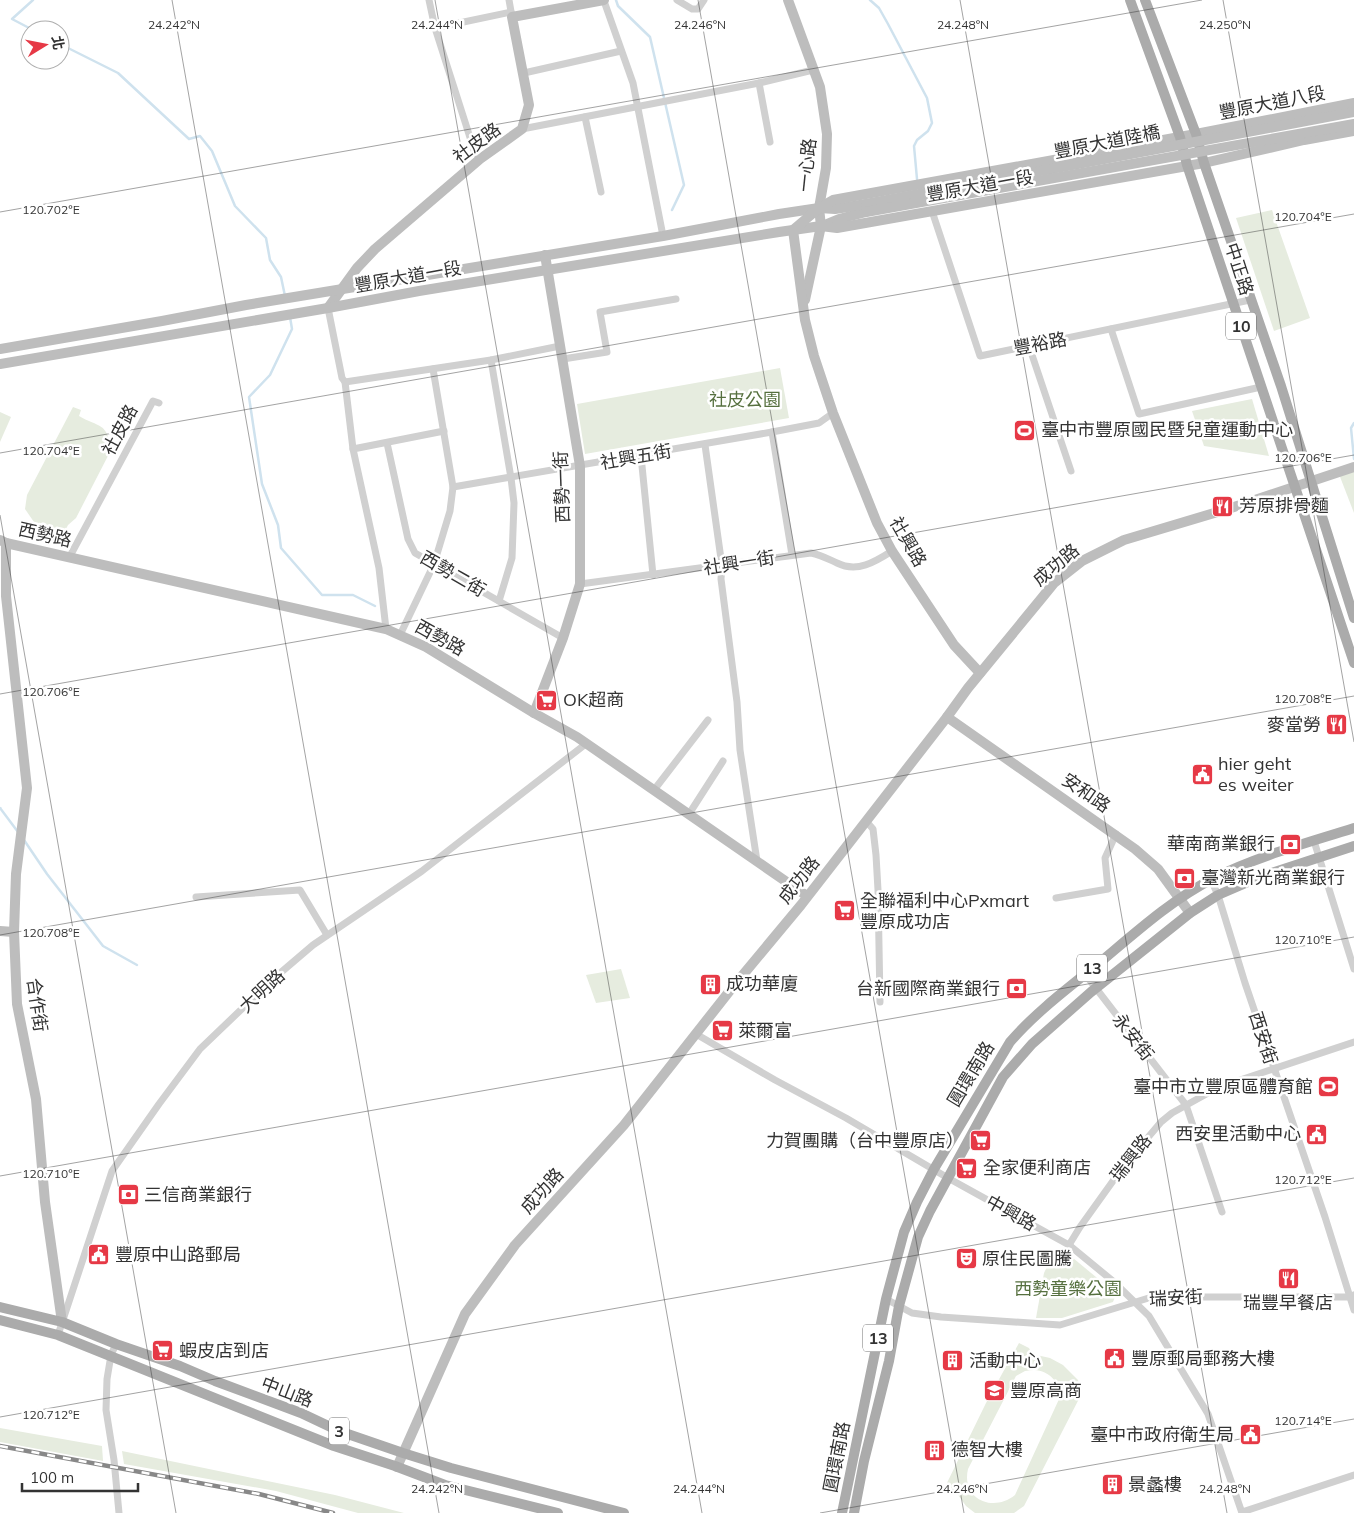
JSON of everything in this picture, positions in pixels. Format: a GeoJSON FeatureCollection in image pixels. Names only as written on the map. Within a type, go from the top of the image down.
{"type":"FeatureCollection","features":[{"type":"Feature","properties":{"kind":"main road","name":"中正路"},"geometry":{"type":"LineString","coordinates":[[1130,0],[1180,137],[1187,165],[1233,305],[1354,663]]}},
{"type":"Feature","properties":{"kind":"main road","name":"中正路"},"geometry":{"type":"LineString","coordinates":[[1145,0],[1196,134],[1204,163],[1312,482],[1354,618]]}},
{"type":"Feature","properties":{"kind":"main road","name":"圓環南路"},"geometry":{"type":"LineString","coordinates":[[842,1513],[886,1299],[904,1232],[934,1169],[983,1084],[1010,1042],[1022,1028],[1085,974],[1179,898],[1210,880],[1257,860],[1354,828]]}},
{"type":"Feature","properties":{"kind":"main road","name":"圓環南路"},"geometry":{"type":"LineString","coordinates":[[854,1513],[864,1461],[889,1361],[899,1306],[918,1237],[930,1210],[1003,1078],[1032,1044],[1095,988],[1190,913],[1218,895],[1262,876],[1354,846]]}},
{"type":"Feature","properties":{"kind":"main road","name":"中山路"},"geometry":{"type":"LineString","coordinates":[[0,1307],[62,1322],[301,1413],[338,1431],[403,1453],[452,1468],[624,1513]]}},
{"type":"Feature","properties":{"kind":"main road","name":"中山路"},"geometry":{"type":"LineString","coordinates":[[0,1320],[58,1335],[334,1446],[445,1485],[558,1513]]}},
{"type":"Feature","properties":{"kind":"street"},"geometry":{"type":"LineString","coordinates":[[429,0],[435,28],[474,150],[480,159]]}},
{"type":"Feature","properties":{"kind":"street"},"geometry":{"type":"LineString","coordinates":[[509,0],[512,15]]}},
{"type":"Feature","properties":{"kind":"street"},"geometry":{"type":"LineString","coordinates":[[435,28],[604,0],[633,83],[663,236]]}},
{"type":"Feature","properties":{"kind":"street"},"geometry":{"type":"LineString","coordinates":[[677,0],[692,9],[698,9],[704,0]]}},
{"type":"Feature","properties":{"kind":"street","name":"一心路"},"geometry":{"type":"LineString","coordinates":[[788,0],[820,87],[827,134],[826,168],[819,208],[793,230]]}},
{"type":"Feature","properties":{"kind":"street","name":"社皮路"},"geometry":{"type":"LineString","coordinates":[[328,308],[357,268],[375,249],[480,159],[522,129],[529,105],[512,15]]}},
{"type":"Feature","properties":{"kind":"street"},"geometry":{"type":"LineString","coordinates":[[524,72],[621,51]]}},
{"type":"Feature","properties":{"kind":"street"},"geometry":{"type":"LineString","coordinates":[[522,129],[813,70]]}},
{"type":"Feature","properties":{"kind":"street"},"geometry":{"type":"LineString","coordinates":[[759,82],[770,142]]}},
{"type":"Feature","properties":{"kind":"street","name":"豐原大道八段"},"geometry":{"type":"LineString","coordinates":[[1196,134],[1354,103]]}},
{"type":"Feature","properties":{"kind":"street","name":"豐原大道陸橋"},"geometry":{"type":"LineString","coordinates":[[866,208],[1354,112]]}},
{"type":"Feature","properties":{"kind":"street"},"geometry":{"type":"LineString","coordinates":[[585,117],[601,192]]}},
{"type":"Feature","properties":{"kind":"street","name":"豐原大道陸橋"},"geometry":{"type":"LineString","coordinates":[[866,208],[1354,124]]}},
{"type":"Feature","properties":{"kind":"street"},"geometry":{"type":"LineString","coordinates":[[1204,163],[1304,140],[1354,131]]}},
{"type":"Feature","properties":{"kind":"street","name":"豐原大道一段"},"geometry":{"type":"LineString","coordinates":[[819,208],[833,200],[1196,134]]}},
{"type":"Feature","properties":{"kind":"street","name":"豐原大道一段"},"geometry":{"type":"LineString","coordinates":[[0,364],[429,289],[793,230],[821,226],[837,228],[1204,163]]}},
{"type":"Feature","properties":{"kind":"street"},"geometry":{"type":"LineString","coordinates":[[804,308],[821,226],[819,208]]}},
{"type":"Feature","properties":{"kind":"street","name":"豐原大道一段"},"geometry":{"type":"LineString","coordinates":[[0,349],[819,208],[866,208]]}},
{"type":"Feature","properties":{"kind":"street","name":"豐原大道一段"},"geometry":{"type":"LineString","coordinates":[[821,226],[866,208]]}},
{"type":"Feature","properties":{"kind":"street","name":"豐裕路"},"geometry":{"type":"LineString","coordinates":[[932,211],[980,356],[1250,300]]}},
{"type":"Feature","properties":{"kind":"street"},"geometry":{"type":"LineString","coordinates":[[793,230],[805,320],[832,413]]}},
{"type":"Feature","properties":{"kind":"street","name":"西勢一街"},"geometry":{"type":"LineString","coordinates":[[534,713],[563,638],[580,584],[580,466],[545,255]]}},
{"type":"Feature","properties":{"kind":"street"},"geometry":{"type":"LineString","coordinates":[[563,359],[607,352],[600,312],[676,299]]}},
{"type":"Feature","properties":{"kind":"street"},"geometry":{"type":"LineString","coordinates":[[328,308],[342,378],[346,382],[353,449],[379,568],[386,629]]}},
{"type":"Feature","properties":{"kind":"street"},"geometry":{"type":"LineString","coordinates":[[1110,330],[1139,414],[1262,387]]}},
{"type":"Feature","properties":{"kind":"street"},"geometry":{"type":"LineString","coordinates":[[346,382],[491,360],[560,346]]}},
{"type":"Feature","properties":{"kind":"street"},"geometry":{"type":"LineString","coordinates":[[1029,346],[1071,471]]}},
{"type":"Feature","properties":{"kind":"street"},"geometry":{"type":"LineString","coordinates":[[491,360],[514,503],[512,558],[500,601]]}},
{"type":"Feature","properties":{"kind":"street"},"geometry":{"type":"LineString","coordinates":[[400,635],[434,564],[450,511],[453,487],[433,369]]}},
{"type":"Feature","properties":{"kind":"street","name":"社皮路"},"geometry":{"type":"LineString","coordinates":[[70,558],[153,401],[159,403]]}},
{"type":"Feature","properties":{"kind":"street","name":"社興五街"},"geometry":{"type":"LineString","coordinates":[[453,487],[705,445],[819,423],[832,413]]}},
{"type":"Feature","properties":{"kind":"street","name":"社興路"},"geometry":{"type":"LineString","coordinates":[[832,413],[877,523],[892,552],[954,645],[980,674]]}},
{"type":"Feature","properties":{"kind":"street"},"geometry":{"type":"LineString","coordinates":[[353,449],[444,431]]}},
{"type":"Feature","properties":{"kind":"street"},"geometry":{"type":"LineString","coordinates":[[772,432],[792,555]]}},
{"type":"Feature","properties":{"kind":"street","name":"西勢二街"},"geometry":{"type":"LineString","coordinates":[[387,442],[408,539],[415,553],[563,638]]}},
{"type":"Feature","properties":{"kind":"street"},"geometry":{"type":"LineString","coordinates":[[705,445],[738,702],[740,750],[757,861]]}},
{"type":"Feature","properties":{"kind":"street"},"geometry":{"type":"LineString","coordinates":[[641,456],[653,575]]}},
{"type":"Feature","properties":{"kind":"street","name":"成功路"},"geometry":{"type":"LineString","coordinates":[[397,1467],[465,1314],[515,1245],[624,1125],[807,896],[980,674],[1054,584],[1082,561],[1124,540],[1312,482],[1354,467]]}},
{"type":"Feature","properties":{"kind":"street","name":"西勢路"},"geometry":{"type":"LineString","coordinates":[[3,541],[70,558],[386,629],[400,635],[426,647],[587,743],[807,896]]}},
{"type":"Feature","properties":{"kind":"street","name":"合作街"},"geometry":{"type":"LineString","coordinates":[[3,541],[6,596],[27,788],[16,874],[14,932],[17,1004],[36,1099],[44,1194],[62,1322]]}},
{"type":"Feature","properties":{"kind":"street","name":"社興一街"},"geometry":{"type":"LineString","coordinates":[[580,584],[811,553],[839,564],[861,568],[878,561],[892,552]]}},
{"type":"Feature","properties":{"kind":"street","name":"安和路"},"geometry":{"type":"LineString","coordinates":[[947,717],[1116,834],[1158,870],[1190,913]]}},
{"type":"Feature","properties":{"kind":"street"},"geometry":{"type":"LineString","coordinates":[[654,790],[708,720]]}},
{"type":"Feature","properties":{"kind":"street","name":"大明路"},"geometry":{"type":"LineString","coordinates":[[58,1335],[112,1171],[200,1049],[272,980],[326,935],[422,871],[587,743]]}},
{"type":"Feature","properties":{"kind":"street"},"geometry":{"type":"LineString","coordinates":[[689,814],[723,761]]}},
{"type":"Feature","properties":{"kind":"street"},"geometry":{"type":"LineString","coordinates":[[866,821],[873,829],[876,855],[880,1002]]}},
{"type":"Feature","properties":{"kind":"street"},"geometry":{"type":"LineString","coordinates":[[1056,898],[1108,889],[1105,858],[1116,834]]}},
{"type":"Feature","properties":{"kind":"street"},"geometry":{"type":"LineString","coordinates":[[1314,841],[1354,969]]}},
{"type":"Feature","properties":{"kind":"street","name":"西安街"},"geometry":{"type":"LineString","coordinates":[[1210,880],[1218,895],[1274,1069],[1352,1296],[1354,1310]]}},
{"type":"Feature","properties":{"kind":"street"},"geometry":{"type":"LineString","coordinates":[[196,897],[300,890],[326,935]]}},
{"type":"Feature","properties":{"kind":"street"},"geometry":{"type":"LineString","coordinates":[[0,931],[14,932]]}},
{"type":"Feature","properties":{"kind":"street","name":"永安街"},"geometry":{"type":"LineString","coordinates":[[1085,974],[1186,1106],[1222,1212]]}},
{"type":"Feature","properties":{"kind":"street","name":"中興路"},"geometry":{"type":"LineString","coordinates":[[696,1034],[1069,1245],[1114,1282],[1148,1316],[1208,1414],[1242,1512]]}},
{"type":"Feature","properties":{"kind":"street","name":"瑞興路"},"geometry":{"type":"LineString","coordinates":[[1069,1245],[1123,1167],[1161,1122],[1218,1087],[1354,1042]]}},
{"type":"Feature","properties":{"kind":"street","name":"瑞安街"},"geometry":{"type":"LineString","coordinates":[[886,1299],[912,1313],[941,1317],[1060,1325],[1152,1297],[1352,1296]]}},
{"type":"Feature","properties":{"kind":"street"},"geometry":{"type":"LineString","coordinates":[[116,1344],[111,1355],[107,1379],[106,1410],[114,1460],[119,1513]]}},
{"type":"Feature","properties":{"kind":"street"},"geometry":{"type":"LineString","coordinates":[[1242,1512],[1354,1475]]}},
{"type":"Feature","properties":{"kind":"green space"},"geometry":{"type":"Polygon","coordinates":[[[1272,210],[1310,318],[1274,331],[1236,218],[1272,210]]]}},
{"type":"Feature","properties":{"kind":"green space","name":"社皮公園"},"geometry":{"type":"Polygon","coordinates":[[[780,368],[789,418],[585,454],[577,404],[780,368]]]}},
{"type":"Feature","properties":{"kind":"green space"},"geometry":{"type":"Polygon","coordinates":[[[1252,399],[1269,456],[1204,446],[1192,411],[1252,399]]]}},
{"type":"Feature","properties":{"kind":"green space"},"geometry":{"type":"Polygon","coordinates":[[[73,407],[81,410],[79,416],[97,424],[104,430],[107,434],[111,450],[76,518],[68,525],[63,535],[34,522],[25,509],[27,495],[73,407]]]}},
{"type":"Feature","properties":{"kind":"green space"},"geometry":{"type":"Polygon","coordinates":[[[0,412],[11,417],[0,442],[0,412]]]}},
{"type":"Feature","properties":{"kind":"green space"},"geometry":{"type":"Polygon","coordinates":[[[1354,463],[1354,513],[1337,469],[1354,463]]]}},
{"type":"Feature","properties":{"kind":"green space"},"geometry":{"type":"Polygon","coordinates":[[[621,969],[630,998],[596,1003],[586,975],[621,969]]]}},
{"type":"Feature","properties":{"kind":"green space","name":"西勢童樂公園"},"geometry":{"type":"Polygon","coordinates":[[[1056,1248],[1073,1258],[1114,1292],[1113,1302],[1062,1318],[1036,1318],[1044,1273],[1056,1248]]]}},
{"type":"Feature","properties":{"kind":"green space"},"geometry":{"type":"Polygon","coordinates":[[[1019,1343],[1029,1348],[1032,1354],[1050,1358],[1063,1365],[1078,1380],[1082,1393],[1024,1506],[1014,1513],[975,1513],[966,1506],[956,1492],[951,1494],[944,1489],[986,1403],[1019,1343]],[[1025,1371],[1016,1376],[968,1469],[967,1479],[969,1488],[981,1500],[997,1503],[1015,1495],[1060,1397],[1058,1387],[1053,1378],[1040,1371],[1025,1371]]]}},
{"type":"Feature","properties":{"kind":"green space"},"geometry":{"type":"Polygon","coordinates":[[[0,1428],[102,1446],[103,1461],[0,1442],[0,1428]]]}},
{"type":"Feature","properties":{"kind":"green space"},"geometry":{"type":"Polygon","coordinates":[[[122,1451],[335,1495],[404,1513],[358,1513],[276,1491],[124,1464],[122,1451]]]}},
{"type":"Feature","properties":{"kind":"waterway"},"geometry":{"type":"LineString","coordinates":[[20,23],[12,19],[33,0]]}},
{"type":"Feature","properties":{"kind":"waterway"},"geometry":{"type":"LineString","coordinates":[[616,0],[618,6],[650,37],[684,185],[672,210]]}},
{"type":"Feature","properties":{"kind":"waterway"},"geometry":{"type":"LineString","coordinates":[[870,0],[879,8],[927,98],[932,123],[928,131],[917,140],[914,146],[917,179]]}},
{"type":"Feature","properties":{"kind":"waterway"},"geometry":{"type":"LineString","coordinates":[[70,49],[118,73],[189,139],[200,136],[212,151],[235,206],[266,238],[270,260],[281,277],[285,296]]}},
{"type":"Feature","properties":{"kind":"waterway"},"geometry":{"type":"LineString","coordinates":[[290,317],[292,329],[270,375],[249,397],[262,484],[278,525],[281,548],[322,595],[353,595],[375,606]]}},
{"type":"Feature","properties":{"kind":"waterway"},"geometry":{"type":"LineString","coordinates":[[1354,423],[1351,428],[1354,459]]}},
{"type":"Feature","properties":{"kind":"waterway"},"geometry":{"type":"LineString","coordinates":[[0,808],[18,832]]}},
{"type":"Feature","properties":{"kind":"waterway"},"geometry":{"type":"LineString","coordinates":[[24,840],[47,874],[103,946],[137,965]]}},
{"type":"Feature","properties":{"kind":"railway"},"geometry":{"type":"LineString","coordinates":[[0,1446],[259,1494],[333,1513]]}},
{"type":"Feature","properties":{"kind":"place","name":"臺中市豐原國民暨兒童運動中心"},"geometry":{"type":"Point","coordinates":[1025,430]}},
{"type":"Feature","properties":{"kind":"place","name":"芳原排骨麵"},"geometry":{"type":"Point","coordinates":[1223,506]}},
{"type":"Feature","properties":{"kind":"place","name":"OK超商"},"geometry":{"type":"Point","coordinates":[547,700]}},
{"type":"Feature","properties":{"kind":"place","name":"麥當勞"},"geometry":{"type":"Point","coordinates":[1337,725]}},
{"type":"Feature","properties":{"kind":"place","name":"hier geht es weiter"},"geometry":{"type":"Point","coordinates":[1202,774]}},
{"type":"Feature","properties":{"kind":"place","name":"華南商業銀行"},"geometry":{"type":"Point","coordinates":[1291,844]}},
{"type":"Feature","properties":{"kind":"place","name":"臺灣新光商業銀行"},"geometry":{"type":"Point","coordinates":[1185,878]}},
{"type":"Feature","properties":{"kind":"place","name":"全聯福利中心Pxmart 豐原成功店"},"geometry":{"type":"Point","coordinates":[844,911]}},
{"type":"Feature","properties":{"kind":"place","name":"成功華廈"},"geometry":{"type":"Point","coordinates":[710,984]}},
{"type":"Feature","properties":{"kind":"place","name":"台新國際商業銀行"},"geometry":{"type":"Point","coordinates":[1016,989]}},
{"type":"Feature","properties":{"kind":"place","name":"萊爾富"},"geometry":{"type":"Point","coordinates":[722,1031]}},
{"type":"Feature","properties":{"kind":"place","name":"臺中市立豐原區體育館"},"geometry":{"type":"Point","coordinates":[1329,1087]}},
{"type":"Feature","properties":{"kind":"place","name":"西安里活動中心"},"geometry":{"type":"Point","coordinates":[1317,1134]}},
{"type":"Feature","properties":{"kind":"place","name":"力賀團購（台中豐原店）"},"geometry":{"type":"Point","coordinates":[980,1141]}},
{"type":"Feature","properties":{"kind":"place","name":"全家便利商店"},"geometry":{"type":"Point","coordinates":[967,1168]}},
{"type":"Feature","properties":{"kind":"place","name":"三信商業銀行"},"geometry":{"type":"Point","coordinates":[128,1195]}},
{"type":"Feature","properties":{"kind":"place","name":"豐原中山路郵局"},"geometry":{"type":"Point","coordinates":[99,1255]}},
{"type":"Feature","properties":{"kind":"place","name":"原住民圖騰"},"geometry":{"type":"Point","coordinates":[966,1259]}},
{"type":"Feature","properties":{"kind":"place","name":"瑞豐早餐店"},"geometry":{"type":"Point","coordinates":[1288,1278]}},
{"type":"Feature","properties":{"kind":"place","name":"蝦皮店到店"},"geometry":{"type":"Point","coordinates":[163,1351]}},
{"type":"Feature","properties":{"kind":"place","name":"豐原郵局郵務大樓"},"geometry":{"type":"Point","coordinates":[1115,1359]}},
{"type":"Feature","properties":{"kind":"place","name":"活動中心"},"geometry":{"type":"Point","coordinates":[953,1361]}},
{"type":"Feature","properties":{"kind":"place","name":"豐原高商"},"geometry":{"type":"Point","coordinates":[994,1391]}},
{"type":"Feature","properties":{"kind":"place","name":"臺中市政府衛生局"},"geometry":{"type":"Point","coordinates":[1250,1435]}},
{"type":"Feature","properties":{"kind":"place","name":"德智大樓"},"geometry":{"type":"Point","coordinates":[935,1450]}},
{"type":"Feature","properties":{"kind":"place","name":"景蠡樓"},"geometry":{"type":"Point","coordinates":[1112,1485]}}]}
